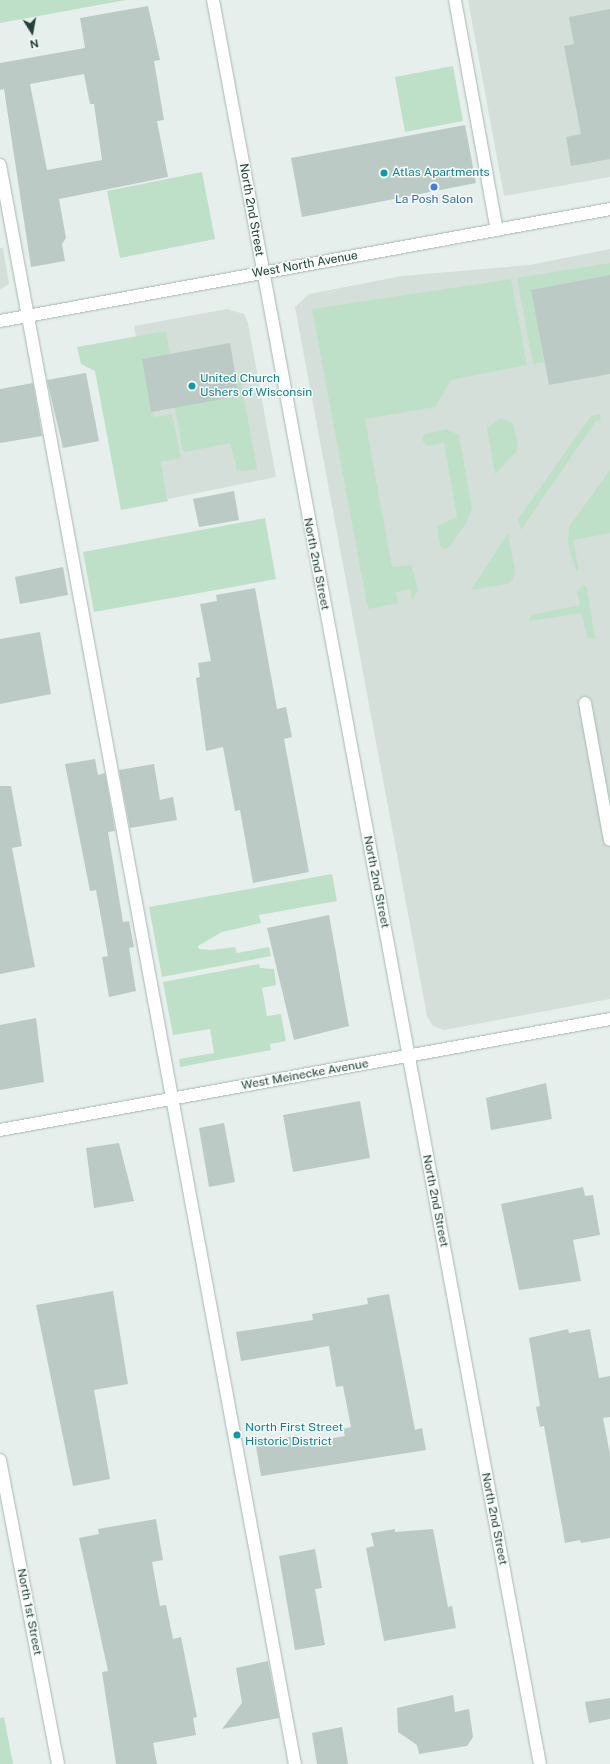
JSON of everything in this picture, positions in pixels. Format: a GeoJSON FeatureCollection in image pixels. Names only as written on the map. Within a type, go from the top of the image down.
{"type":"FeatureCollection","features":[{"type":"Feature","properties":{"kind":"street","name":"North 2nd Street"},"geometry":{"type":"LineString","coordinates":[[213,0],[262,273],[540,1764]]}},
{"type":"Feature","properties":{"kind":"street"},"geometry":{"type":"LineString","coordinates":[[455,0],[497,230]]}},
{"type":"Feature","properties":{"kind":"street"},"geometry":{"type":"LineString","coordinates":[[0,166],[174,1098],[295,1764]]}},
{"type":"Feature","properties":{"kind":"street","name":"West North Avenue"},"geometry":{"type":"LineString","coordinates":[[0,321],[610,209]]}},
{"type":"Feature","properties":{"kind":"street"},"geometry":{"type":"LineString","coordinates":[[585,703],[610,840]]}},
{"type":"Feature","properties":{"kind":"street","name":"West Meinecke Avenue"},"geometry":{"type":"LineString","coordinates":[[0,1130],[610,1019]]}},
{"type":"Feature","properties":{"kind":"street","name":"North 1st Street"},"geometry":{"type":"LineString","coordinates":[[0,1460],[58,1764]]}},
{"type":"Feature","properties":{"kind":"shaded area"},"geometry":{"type":"Polygon","coordinates":[[[468,0],[610,0],[610,177],[504,196],[468,0]]]}},
{"type":"Feature","properties":{"kind":"shaded area"},"geometry":{"type":"Polygon","coordinates":[[[0,248],[3,248],[9,284],[0,290],[0,248]]]}},
{"type":"Feature","properties":{"kind":"shaded area"},"geometry":{"type":"Polygon","coordinates":[[[610,249],[610,999],[444,1030],[433,1026],[427,1016],[295,307],[309,294],[402,276],[529,265],[610,249]]]}},
{"type":"Feature","properties":{"kind":"shaded area"},"geometry":{"type":"Polygon","coordinates":[[[227,309],[244,314],[248,323],[276,477],[168,499],[134,326],[227,309]]]}},
{"type":"Feature","properties":{"kind":"green space"},"geometry":{"type":"Polygon","coordinates":[[[0,0],[126,0],[0,23],[0,0]]]}},
{"type":"Feature","properties":{"kind":"green space"},"geometry":{"type":"Polygon","coordinates":[[[453,66],[463,121],[405,132],[395,77],[453,66]]]}},
{"type":"Feature","properties":{"kind":"green space"},"geometry":{"type":"Polygon","coordinates":[[[202,172],[215,239],[120,258],[107,191],[202,172]]]}},
{"type":"Feature","properties":{"kind":"green space"},"geometry":{"type":"Polygon","coordinates":[[[610,263],[610,275],[532,290],[544,362],[533,364],[517,278],[610,263]]]}},
{"type":"Feature","properties":{"kind":"green space"},"geometry":{"type":"Polygon","coordinates":[[[511,279],[527,365],[451,380],[435,407],[365,419],[392,567],[412,565],[418,591],[412,600],[410,589],[396,592],[398,603],[368,609],[312,309],[511,279]]]}},
{"type":"Feature","properties":{"kind":"green space"},"geometry":{"type":"Polygon","coordinates":[[[166,331],[170,354],[142,359],[151,412],[155,417],[172,414],[181,458],[161,462],[168,501],[121,510],[95,371],[81,364],[77,347],[166,331]]]}},
{"type":"Feature","properties":{"kind":"green space"},"geometry":{"type":"Polygon","coordinates":[[[236,376],[240,376],[257,469],[245,471],[237,470],[230,443],[185,452],[182,449],[175,407],[239,396],[236,376]]]}},
{"type":"Feature","properties":{"kind":"green space"},"geometry":{"type":"Polygon","coordinates":[[[600,414],[601,420],[596,421],[521,530],[518,519],[591,416],[600,414]]]}},
{"type":"Feature","properties":{"kind":"green space"},"geometry":{"type":"Polygon","coordinates":[[[501,418],[513,423],[518,444],[516,452],[495,474],[487,428],[501,418]]]}},
{"type":"Feature","properties":{"kind":"green space"},"geometry":{"type":"Polygon","coordinates":[[[447,429],[459,435],[472,508],[467,522],[449,547],[444,549],[440,545],[437,526],[457,517],[444,443],[426,446],[422,439],[425,434],[447,429]]]}},
{"type":"Feature","properties":{"kind":"green space"},"geometry":{"type":"Polygon","coordinates":[[[610,470],[610,533],[573,540],[579,571],[576,570],[568,544],[569,527],[610,470]]]}},
{"type":"Feature","properties":{"kind":"green space"},"geometry":{"type":"Polygon","coordinates":[[[265,518],[276,579],[94,612],[83,552],[265,518]]]}},
{"type":"Feature","properties":{"kind":"green space"},"geometry":{"type":"Polygon","coordinates":[[[508,533],[515,571],[513,579],[507,584],[471,590],[508,533]]]}},
{"type":"Feature","properties":{"kind":"green space"},"geometry":{"type":"Polygon","coordinates":[[[584,585],[587,588],[595,639],[587,638],[582,613],[529,621],[531,615],[580,605],[577,590],[584,585]]]}},
{"type":"Feature","properties":{"kind":"green space"},"geometry":{"type":"Polygon","coordinates":[[[332,874],[337,901],[259,915],[261,923],[222,932],[198,946],[199,949],[211,950],[235,947],[237,953],[269,947],[271,956],[162,977],[149,907],[332,874]]]}},
{"type":"Feature","properties":{"kind":"green space"},"geometry":{"type":"Polygon","coordinates":[[[259,964],[260,968],[274,969],[276,985],[262,988],[267,1016],[281,1014],[286,1041],[270,1044],[271,1050],[180,1067],[179,1059],[214,1053],[210,1029],[173,1035],[163,982],[259,964]]]}},
{"type":"Feature","properties":{"kind":"green space"},"geometry":{"type":"Polygon","coordinates":[[[4,1717],[13,1764],[0,1764],[0,1718],[4,1717]]]}},
{"type":"Feature","properties":{"kind":"building"},"geometry":{"type":"Polygon","coordinates":[[[148,6],[160,60],[154,61],[164,120],[157,121],[168,177],[59,199],[66,238],[62,244],[65,261],[31,267],[4,89],[0,90],[0,63],[85,48],[80,18],[148,6]],[[84,74],[30,84],[47,170],[102,160],[94,104],[90,104],[84,74]]]}},
{"type":"Feature","properties":{"kind":"building"},"geometry":{"type":"Polygon","coordinates":[[[610,9],[610,159],[571,166],[566,137],[581,134],[564,46],[574,44],[569,17],[610,9]]]}},
{"type":"Feature","properties":{"kind":"building","name":"Atlas Apartments"},"geometry":{"type":"Polygon","coordinates":[[[465,125],[476,183],[302,217],[291,158],[465,125]]]}},
{"type":"Feature","properties":{"kind":"building"},"geometry":{"type":"Polygon","coordinates":[[[610,275],[610,374],[549,385],[531,290],[610,275]]]}},
{"type":"Feature","properties":{"kind":"building","name":"United Church Ushers of Wisconsin"},"geometry":{"type":"Polygon","coordinates":[[[230,343],[239,396],[151,412],[142,359],[230,343]]]}},
{"type":"Feature","properties":{"kind":"building"},"geometry":{"type":"Polygon","coordinates":[[[86,373],[99,441],[63,448],[47,380],[86,373]]]}},
{"type":"Feature","properties":{"kind":"building"},"geometry":{"type":"Polygon","coordinates":[[[33,383],[42,436],[0,443],[0,389],[33,383]]]}},
{"type":"Feature","properties":{"kind":"building"},"geometry":{"type":"Polygon","coordinates":[[[234,491],[239,520],[199,527],[193,499],[234,491]]]}},
{"type":"Feature","properties":{"kind":"building"},"geometry":{"type":"Polygon","coordinates":[[[63,567],[68,595],[20,604],[15,577],[63,567]]]}},
{"type":"Feature","properties":{"kind":"building"},"geometry":{"type":"Polygon","coordinates":[[[255,588],[277,709],[286,707],[292,737],[284,739],[309,872],[253,883],[240,810],[235,811],[223,747],[206,751],[196,678],[200,677],[198,663],[211,661],[200,604],[217,601],[216,595],[255,588]]]}},
{"type":"Feature","properties":{"kind":"building"},"geometry":{"type":"Polygon","coordinates":[[[40,632],[51,694],[0,704],[0,639],[40,632]]]}},
{"type":"Feature","properties":{"kind":"building"},"geometry":{"type":"Polygon","coordinates":[[[95,759],[98,775],[105,773],[115,831],[108,832],[123,922],[129,921],[134,947],[129,948],[136,991],[109,997],[102,957],[108,956],[96,890],[90,891],[65,764],[95,759]]]}},
{"type":"Feature","properties":{"kind":"building"},"geometry":{"type":"Polygon","coordinates":[[[154,764],[160,800],[173,797],[177,820],[130,828],[119,770],[154,764]]]}},
{"type":"Feature","properties":{"kind":"building"},"geometry":{"type":"Polygon","coordinates":[[[0,786],[11,786],[22,846],[12,848],[35,967],[0,974],[0,786]]]}},
{"type":"Feature","properties":{"kind":"building"},"geometry":{"type":"Polygon","coordinates":[[[329,915],[349,1026],[294,1040],[267,928],[329,915]]]}},
{"type":"Feature","properties":{"kind":"building"},"geometry":{"type":"Polygon","coordinates":[[[36,1018],[44,1082],[0,1090],[0,1025],[36,1018]]]}},
{"type":"Feature","properties":{"kind":"building"},"geometry":{"type":"Polygon","coordinates":[[[546,1083],[552,1119],[491,1130],[486,1098],[546,1083]]]}},
{"type":"Feature","properties":{"kind":"building"},"geometry":{"type":"Polygon","coordinates":[[[360,1101],[370,1158],[293,1172],[283,1115],[360,1101]]]}},
{"type":"Feature","properties":{"kind":"building"},"geometry":{"type":"Polygon","coordinates":[[[224,1123],[235,1182],[209,1187],[199,1128],[224,1123]]]}},
{"type":"Feature","properties":{"kind":"building"},"geometry":{"type":"Polygon","coordinates":[[[119,1143],[134,1201],[94,1208],[86,1148],[119,1143]]]}},
{"type":"Feature","properties":{"kind":"building"},"geometry":{"type":"Polygon","coordinates":[[[583,1187],[585,1196],[593,1195],[600,1235],[573,1240],[581,1281],[519,1290],[501,1204],[583,1187]]]}},
{"type":"Feature","properties":{"kind":"building"},"geometry":{"type":"Polygon","coordinates":[[[113,1291],[128,1384],[94,1390],[110,1479],[73,1486],[36,1305],[113,1291]]]}},
{"type":"Feature","properties":{"kind":"building"},"geometry":{"type":"Polygon","coordinates":[[[389,1294],[415,1430],[422,1428],[426,1450],[261,1476],[256,1446],[297,1435],[299,1444],[345,1436],[343,1429],[351,1427],[343,1386],[336,1387],[329,1346],[241,1361],[236,1332],[313,1320],[312,1314],[368,1304],[367,1298],[389,1294]]]}},
{"type":"Feature","properties":{"kind":"building"},"geometry":{"type":"Polygon","coordinates":[[[568,1329],[569,1333],[590,1329],[599,1378],[610,1376],[610,1417],[603,1418],[610,1454],[610,1538],[581,1543],[580,1540],[565,1543],[544,1426],[540,1427],[536,1407],[540,1406],[529,1338],[568,1329]]]}},
{"type":"Feature","properties":{"kind":"building"},"geometry":{"type":"Polygon","coordinates":[[[156,1519],[163,1560],[152,1562],[160,1606],[166,1605],[173,1639],[181,1637],[197,1717],[193,1718],[196,1735],[153,1743],[157,1764],[116,1764],[102,1672],[108,1671],[79,1538],[99,1534],[98,1529],[156,1519]]]}},
{"type":"Feature","properties":{"kind":"building"},"geometry":{"type":"Polygon","coordinates":[[[395,1529],[395,1532],[433,1529],[448,1607],[452,1606],[456,1628],[384,1641],[366,1548],[374,1546],[371,1533],[395,1529]]]}},
{"type":"Feature","properties":{"kind":"building"},"geometry":{"type":"Polygon","coordinates":[[[315,1549],[322,1588],[315,1589],[325,1645],[295,1650],[279,1556],[315,1549]]]}},
{"type":"Feature","properties":{"kind":"building"},"geometry":{"type":"Polygon","coordinates":[[[268,1661],[279,1718],[222,1729],[242,1703],[236,1668],[268,1661]]]}},
{"type":"Feature","properties":{"kind":"building"},"geometry":{"type":"Polygon","coordinates":[[[453,1695],[455,1712],[469,1709],[473,1737],[467,1746],[419,1754],[417,1745],[398,1732],[397,1708],[453,1695]]]}},
{"type":"Feature","properties":{"kind":"building"},"geometry":{"type":"Polygon","coordinates":[[[610,1698],[610,1719],[589,1723],[585,1702],[610,1698]]]}},
{"type":"Feature","properties":{"kind":"building"},"geometry":{"type":"Polygon","coordinates":[[[342,1727],[348,1764],[317,1764],[312,1733],[342,1727]]]}},
{"type":"Feature","properties":{"kind":"place","name":"Atlas Apartments"},"geometry":{"type":"Point","coordinates":[384,173]}},
{"type":"Feature","properties":{"kind":"place","name":"La Posh Salon"},"geometry":{"type":"Point","coordinates":[434,187]}},
{"type":"Feature","properties":{"kind":"place","name":"United Church Ushers of Wisconsin"},"geometry":{"type":"Point","coordinates":[192,386]}},
{"type":"Feature","properties":{"kind":"place","name":"North First Street Historic District"},"geometry":{"type":"Point","coordinates":[237,1435]}}]}
